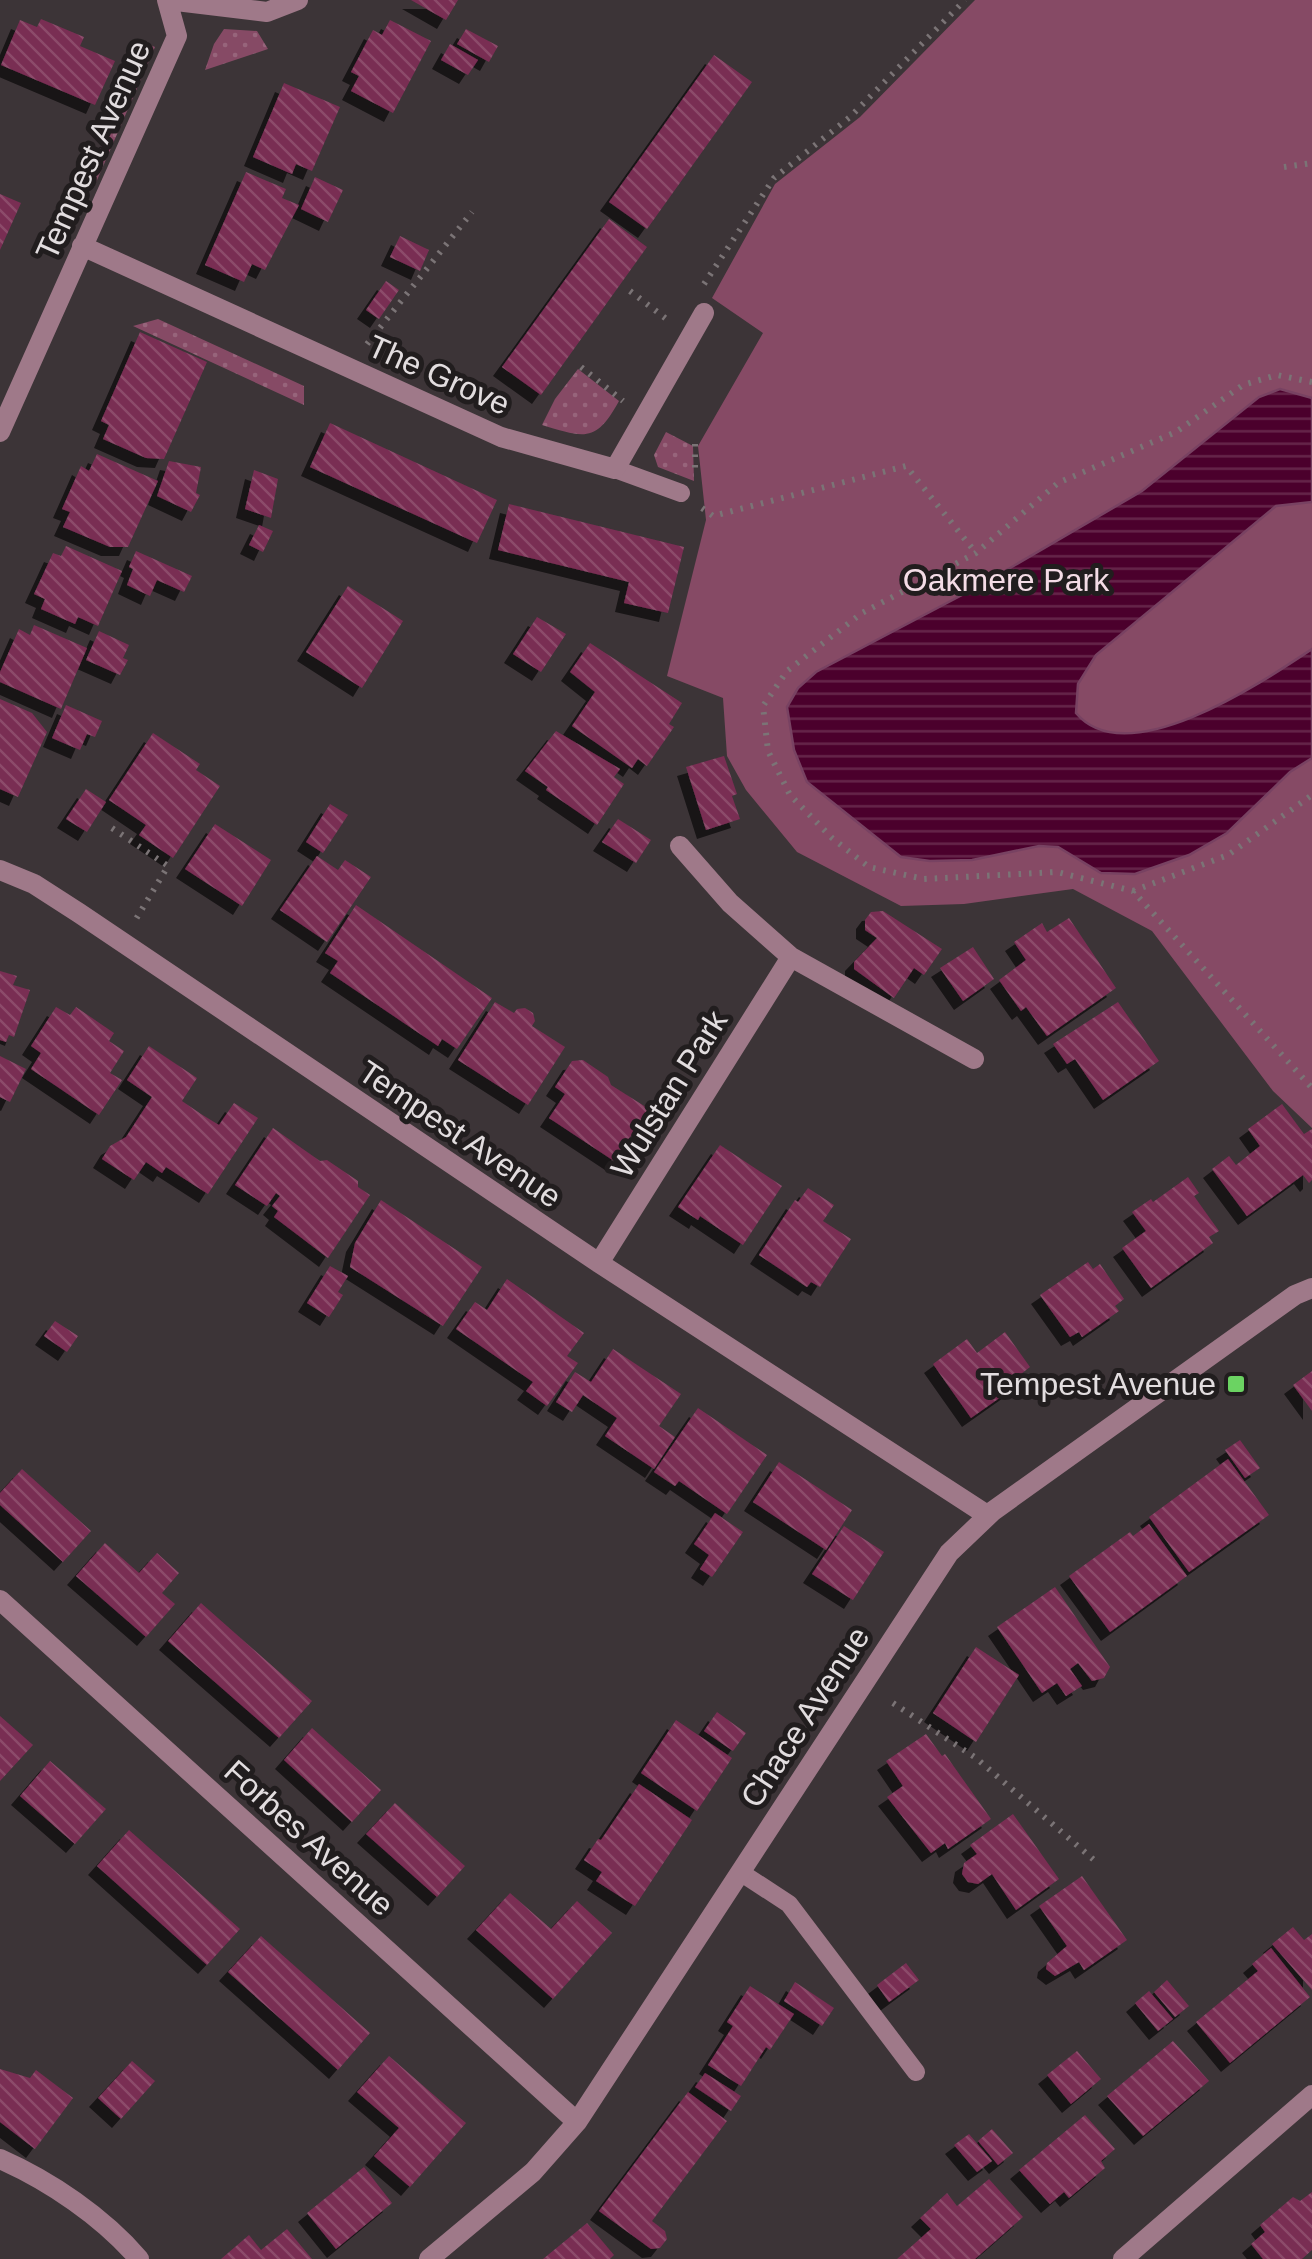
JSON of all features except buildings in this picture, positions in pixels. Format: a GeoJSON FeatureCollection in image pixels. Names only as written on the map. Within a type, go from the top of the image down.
{"type":"FeatureCollection","features":[{"type":"Feature","properties":{"kind":"street"},"geometry":{"type":"LineString","coordinates":[[168,0],[267,12],[298,0]]}},
{"type":"Feature","properties":{"kind":"street","name":"Tempest Avenue"},"geometry":{"type":"LineString","coordinates":[[0,432],[177,36],[168,0]]}},
{"type":"Feature","properties":{"kind":"street","name":"The Grove"},"geometry":{"type":"LineString","coordinates":[[82,246],[501,437],[615,469]]}},
{"type":"Feature","properties":{"kind":"street"},"geometry":{"type":"LineString","coordinates":[[615,469],[704,312]]}},
{"type":"Feature","properties":{"kind":"street"},"geometry":{"type":"LineString","coordinates":[[680,846],[730,903],[790,957],[974,1059]]}},
{"type":"Feature","properties":{"kind":"street","name":"Tempest Avenue"},"geometry":{"type":"LineString","coordinates":[[0,870],[34,884],[122,941],[599,1264],[987,1515]]}},
{"type":"Feature","properties":{"kind":"street","name":"Wulstan Park"},"geometry":{"type":"LineString","coordinates":[[599,1264],[790,957]]}},
{"type":"Feature","properties":{"kind":"street","name":"Chace Avenue"},"geometry":{"type":"LineString","coordinates":[[429,2259],[533,2172],[576,2122],[949,1553],[987,1515],[1295,1296],[1312,1288]]}},
{"type":"Feature","properties":{"kind":"street","name":"Forbes Avenue"},"geometry":{"type":"LineString","coordinates":[[0,1600],[576,2122]]}},
{"type":"Feature","properties":{"kind":"street"},"geometry":{"type":"LineString","coordinates":[[1123,2259],[1312,2095]]}},
{"type":"Feature","properties":{"kind":"street"},"geometry":{"type":"LineString","coordinates":[[0,2158],[69,2198],[139,2259]]}},
{"type":"Feature","properties":{"kind":"lane"},"geometry":{"type":"LineString","coordinates":[[615,469],[681,493]]}},
{"type":"Feature","properties":{"kind":"lane"},"geometry":{"type":"LineString","coordinates":[[740,1872],[789,1904],[916,2072]]}},
{"type":"Feature","properties":{"kind":"path"},"geometry":{"type":"LineString","coordinates":[[704,312],[700,290],[774,178],[850,117],[965,0]]}},
{"type":"Feature","properties":{"kind":"path"},"geometry":{"type":"LineString","coordinates":[[1284,168],[1312,163]]}},
{"type":"Feature","properties":{"kind":"path"},"geometry":{"type":"LineString","coordinates":[[349,368],[472,212]]}},
{"type":"Feature","properties":{"kind":"path"},"geometry":{"type":"LineString","coordinates":[[630,292],[690,337]]}},
{"type":"Feature","properties":{"kind":"path"},"geometry":{"type":"LineString","coordinates":[[581,367],[644,418]]}},
{"type":"Feature","properties":{"kind":"path"},"geometry":{"type":"LineString","coordinates":[[1312,382],[1277,374],[1243,385],[1176,432],[1058,482],[976,552],[862,613],[787,671],[763,706],[768,751],[790,796],[832,838],[869,867],[924,879],[1057,872],[1133,891],[1312,1088]]}},
{"type":"Feature","properties":{"kind":"path"},"geometry":{"type":"LineString","coordinates":[[681,493],[714,516],[906,466],[976,552]]}},
{"type":"Feature","properties":{"kind":"path"},"geometry":{"type":"LineString","coordinates":[[1133,891],[1228,855],[1312,795]]}},
{"type":"Feature","properties":{"kind":"path"},"geometry":{"type":"LineString","coordinates":[[112,828],[168,866],[122,941]]}},
{"type":"Feature","properties":{"kind":"path"},"geometry":{"type":"LineString","coordinates":[[892,1703],[976,1758],[1094,1860]]}},
{"type":"Feature","properties":{"kind":"green space","name":"Oakmere Park"},"geometry":{"type":"Polygon","coordinates":[[[975,0],[1312,0],[1312,1128],[1273,1091],[1152,931],[1073,889],[964,904],[901,906],[797,852],[746,790],[727,756],[723,698],[667,676],[706,520],[698,446],[763,333],[712,298],[775,184],[860,117],[975,0]]]}},
{"type":"Feature","properties":{"kind":"green space"},"geometry":{"type":"Polygon","coordinates":[[[224,29],[257,31],[268,49],[205,70],[224,29]]]}},
{"type":"Feature","properties":{"kind":"green space"},"geometry":{"type":"Polygon","coordinates":[[[146,43],[155,47],[94,187],[85,184],[146,43]]]}},
{"type":"Feature","properties":{"kind":"green space"},"geometry":{"type":"Polygon","coordinates":[[[158,319],[304,386],[304,405],[133,326],[158,319]]]}},
{"type":"Feature","properties":{"kind":"green space"},"geometry":{"type":"Polygon","coordinates":[[[578,369],[619,401],[611,415],[588,434],[542,425],[555,399],[578,369]]]}},
{"type":"Feature","properties":{"kind":"green space"},"geometry":{"type":"Polygon","coordinates":[[[666,432],[693,446],[694,481],[658,467],[654,455],[666,432]]]}},
{"type":"Feature","properties":{"kind":"shaded area"},"geometry":{"type":"Polygon","coordinates":[[[1280,389],[1312,398],[1312,502],[1276,506],[1096,655],[1078,684],[1076,713],[1099,729],[1128,733],[1160,728],[1195,716],[1312,649],[1312,758],[1290,772],[1227,833],[1189,855],[1135,874],[1101,873],[1058,847],[1039,846],[972,860],[930,861],[901,857],[807,782],[794,750],[787,707],[798,688],[816,672],[981,585],[1142,491],[1259,397],[1280,389]]]}},
{"type":"Feature","properties":{"kind":"place","name":"Tempest Avenue"},"geometry":{"type":"Point","coordinates":[1236,1384]}}]}
